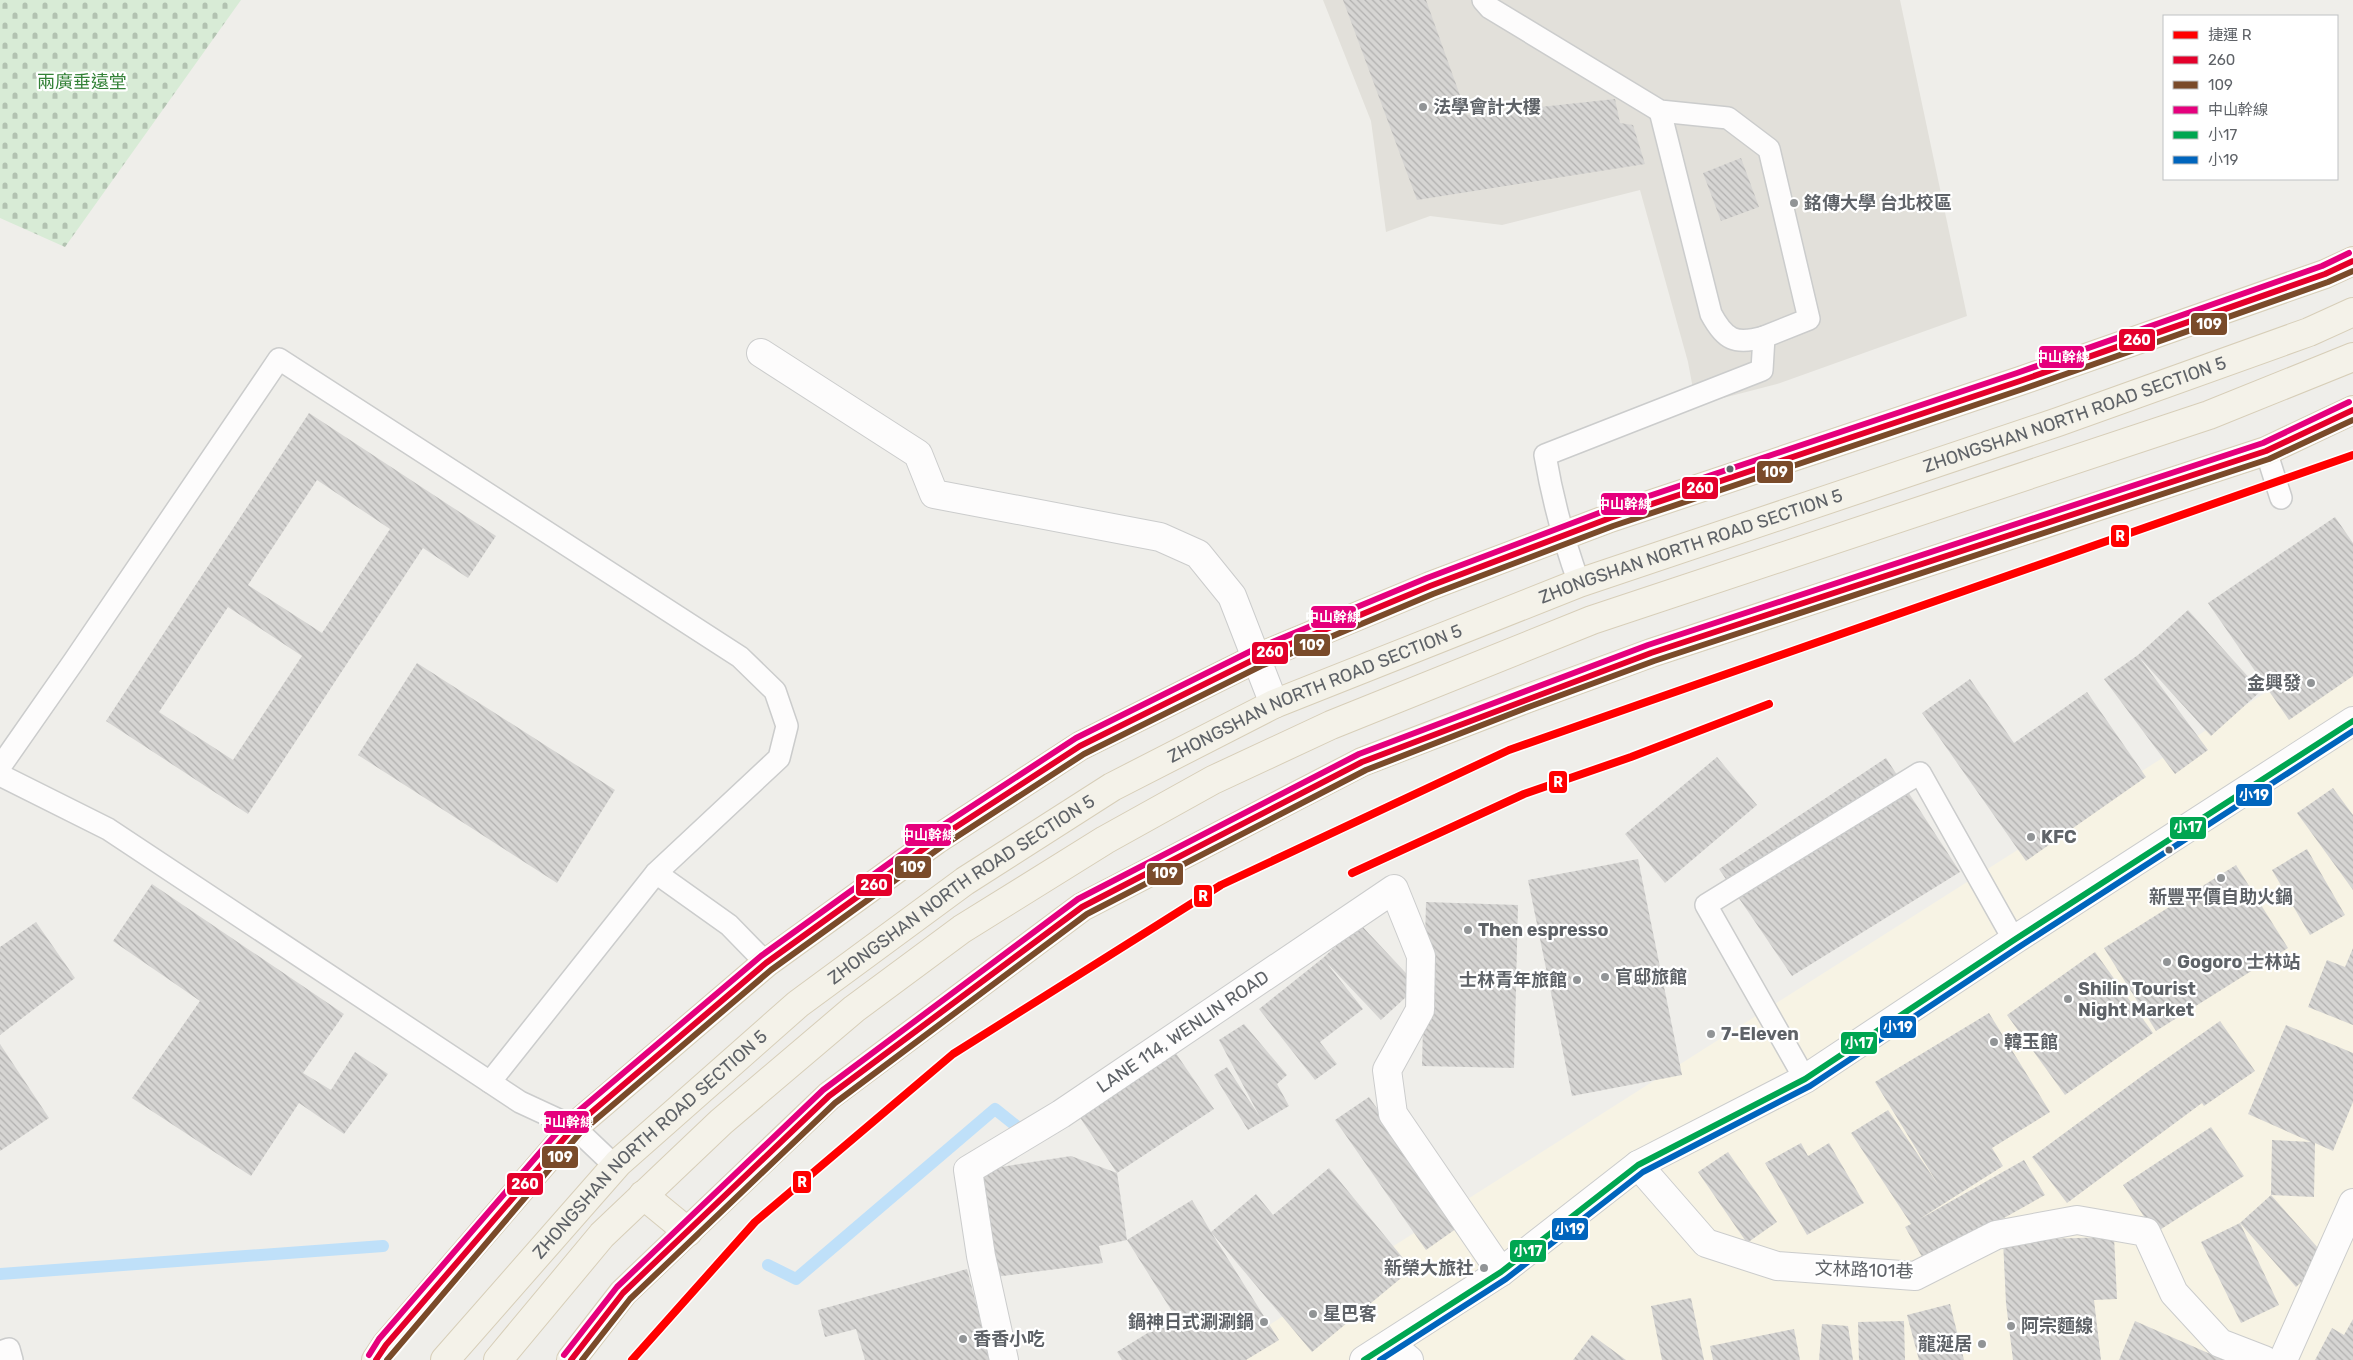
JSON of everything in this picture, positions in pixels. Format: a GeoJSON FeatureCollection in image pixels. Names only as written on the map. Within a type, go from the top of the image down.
{"type":"FeatureCollection","features":[{"type":"Feature","properties":{"kind":"main road"},"geometry":{"type":"LineString","coordinates":[[376,1360],[386,1345],[574,1127],[766,963],[936,840],[1080,746],[1257,658],[1430,586],[1610,518],[2020,381],[2325,274],[2353,261]]}},
{"type":"Feature","properties":{"kind":"main road","name":"ZHONGSHAN NORTH ROAD SECTION 5"},"geometry":{"type":"LineString","coordinates":[[445,1360],[615,1166],[798,1004],[965,881],[1112,787],[1274,704],[1579,584],[2058,422],[2309,332],[2353,312]]}},
{"type":"Feature","properties":{"kind":"main road","name":"ZHONGSHAN NORTH ROAD SECTION 5"},"geometry":{"type":"LineString","coordinates":[[498,1360],[602,1235],[721,1122],[854,1009],[962,929],[1105,840],[1213,780],[1331,725],[1592,620],[2209,415],[2353,357]]}},
{"type":"Feature","properties":{"kind":"main road"},"geometry":{"type":"LineString","coordinates":[[571,1360],[623,1293],[829,1096],[1082,907],[1362,762],[1650,653],[2266,452],[2353,410]]}},
{"type":"Feature","properties":{"kind":"main road"},"geometry":{"type":"LineString","coordinates":[[643,1196],[688,1232]]}},
{"type":"Feature","properties":{"kind":"street"},"geometry":{"type":"LineString","coordinates":[[761,353],[918,454],[934,494],[1160,537],[1198,554],[1232,596],[1274,704]]}},
{"type":"Feature","properties":{"kind":"street"},"geometry":{"type":"LineString","coordinates":[[1364,1360],[1399,1352],[1638,1165],[1804,1079],[2014,940],[2353,721]]}},
{"type":"Feature","properties":{"kind":"street","name":"LANE 114, WENLIN ROAD"},"geometry":{"type":"LineString","coordinates":[[1004,1360],[981,1256],[968,1170],[1061,1114],[1394,889],[1421,956],[1420,1010],[1387,1070],[1394,1114],[1502,1272]]}},
{"type":"Feature","properties":{"kind":"street","name":"文林路101巷"},"geometry":{"type":"LineString","coordinates":[[1638,1165],[1706,1243],[1778,1266],[1915,1276],[1996,1235],[2077,1220],[2146,1232],[2174,1293],[2220,1343],[2264,1360]]}},
{"type":"Feature","properties":{"kind":"street"},"geometry":{"type":"LineString","coordinates":[[2283,1360],[2353,1203]]}},
{"type":"Feature","properties":{"kind":"lane"},"geometry":{"type":"LineString","coordinates":[[1487,4],[1660,111],[1728,118],[1769,149],[1809,319],[1750,340],[1734,341],[1720,330],[1711,314],[1660,111]]}},
{"type":"Feature","properties":{"kind":"lane"},"geometry":{"type":"LineString","coordinates":[[1579,584],[1562,536],[1553,503],[1545,456],[1762,370],[1764,336]]}},
{"type":"Feature","properties":{"kind":"lane"},"geometry":{"type":"LineString","coordinates":[[0,767],[80,653],[278,359],[740,657],[775,691],[787,726],[779,758],[656,873],[490,1082]]}},
{"type":"Feature","properties":{"kind":"lane"},"geometry":{"type":"LineString","coordinates":[[2266,452],[2281,498]]}},
{"type":"Feature","properties":{"kind":"lane"},"geometry":{"type":"LineString","coordinates":[[1804,1079],[1706,905],[1920,773],[2014,940]]}},
{"type":"Feature","properties":{"kind":"lane"},"geometry":{"type":"LineString","coordinates":[[0,774],[108,829],[520,1102],[574,1127],[615,1166]]}},
{"type":"Feature","properties":{"kind":"lane"},"geometry":{"type":"LineString","coordinates":[[656,873],[728,925],[766,963]]}},
{"type":"Feature","properties":{"kind":"lane"},"geometry":{"type":"LineString","coordinates":[[0,1352],[9,1349],[12,1360]]}},
{"type":"Feature","properties":{"kind":"shaded area","name":"銘傳大學 台北校區"},"geometry":{"type":"Polygon","coordinates":[[[1323,0],[1900,0],[1967,316],[1777,384],[1696,405],[1688,362],[1640,190],[1502,225],[1430,216],[1386,232],[1371,121],[1323,0]]]}},
{"type":"Feature","properties":{"kind":"shaded area","name":"Shilin Tourist Night Market"},"geometry":{"type":"Polygon","coordinates":[[[2353,637],[2353,1360],[1214,1360],[2353,637]]]}},
{"type":"Feature","properties":{"kind":"green space","name":"兩廣垂遠堂"},"geometry":{"type":"Polygon","coordinates":[[[0,0],[241,0],[65,247],[0,218],[0,0]]]}},
{"type":"Feature","properties":{"kind":"building","name":"法學會計大樓"},"geometry":{"type":"Polygon","coordinates":[[[1343,0],[1426,0],[1467,115],[1615,99],[1620,123],[1633,125],[1645,164],[1417,200],[1343,0]]]}},
{"type":"Feature","properties":{"kind":"building"},"geometry":{"type":"Polygon","coordinates":[[[1741,158],[1759,207],[1721,221],[1703,173],[1741,158]]]}},
{"type":"Feature","properties":{"kind":"building"},"geometry":{"type":"Polygon","coordinates":[[[309,413],[496,536],[468,578],[423,548],[248,814],[106,721],[309,413]],[[317,480],[248,585],[322,633],[390,529],[317,480]],[[228,607],[159,712],[233,760],[302,656],[228,607]]]}},
{"type":"Feature","properties":{"kind":"building"},"geometry":{"type":"Polygon","coordinates":[[[2335,517],[2353,543],[2353,676],[2289,720],[2208,603],[2335,517]]]}},
{"type":"Feature","properties":{"kind":"building"},"geometry":{"type":"Polygon","coordinates":[[[2188,610],[2261,691],[2211,736],[2139,657],[2208,750],[2175,774],[2104,679],[2138,655],[2188,610]]]}},
{"type":"Feature","properties":{"kind":"building"},"geometry":{"type":"Polygon","coordinates":[[[417,663],[615,790],[557,883],[358,755],[417,663]]]}},
{"type":"Feature","properties":{"kind":"building"},"geometry":{"type":"Polygon","coordinates":[[[1970,679],[2014,743],[2087,692],[2146,777],[2026,861],[1922,713],[1970,679]]]}},
{"type":"Feature","properties":{"kind":"building"},"geometry":{"type":"Polygon","coordinates":[[[1717,757],[1757,805],[1665,883],[1625,834],[1717,757]]]}},
{"type":"Feature","properties":{"kind":"building"},"geometry":{"type":"Polygon","coordinates":[[[1886,758],[1960,872],[1792,976],[1719,869],[1886,758]]]}},
{"type":"Feature","properties":{"kind":"building"},"geometry":{"type":"Polygon","coordinates":[[[2333,788],[2353,815],[2353,890],[2297,813],[2333,788]]]}},
{"type":"Feature","properties":{"kind":"building"},"geometry":{"type":"Polygon","coordinates":[[[2307,849],[2345,915],[2310,935],[2272,870],[2307,849]]]}},
{"type":"Feature","properties":{"kind":"building","name":"官邸旅館"},"geometry":{"type":"Polygon","coordinates":[[[1638,859],[1682,1075],[1572,1096],[1528,880],[1638,859]]]}},
{"type":"Feature","properties":{"kind":"building"},"geometry":{"type":"Polygon","coordinates":[[[2236,865],[2288,948],[2156,1031],[2104,948],[2236,865]]]}},
{"type":"Feature","properties":{"kind":"building"},"geometry":{"type":"Polygon","coordinates":[[[152,884],[344,1014],[303,1073],[331,1090],[355,1052],[388,1074],[344,1134],[299,1103],[251,1176],[132,1098],[200,1001],[113,941],[152,884]]]}},
{"type":"Feature","properties":{"kind":"building"},"geometry":{"type":"Polygon","coordinates":[[[1426,902],[1518,905],[1514,1068],[1422,1066],[1426,902]]]}},
{"type":"Feature","properties":{"kind":"building"},"geometry":{"type":"Polygon","coordinates":[[[36,922],[75,978],[0,1035],[0,947],[36,922]]]}},
{"type":"Feature","properties":{"kind":"building"},"geometry":{"type":"Polygon","coordinates":[[[1360,924],[1418,986],[1381,1020],[1325,961],[1363,1009],[1320,1042],[1337,1064],[1315,1080],[1259,1009],[1323,958],[1360,924]]]}},
{"type":"Feature","properties":{"kind":"building"},"geometry":{"type":"Polygon","coordinates":[[[2353,948],[2353,1025],[2308,1007],[2327,960],[2345,967],[2353,948]]]}},
{"type":"Feature","properties":{"kind":"building"},"geometry":{"type":"Polygon","coordinates":[[[2095,952],[2153,1033],[2065,1095],[2007,1015],[2095,952]]]}},
{"type":"Feature","properties":{"kind":"building"},"geometry":{"type":"Polygon","coordinates":[[[1989,1013],[2050,1112],[1992,1148],[2003,1166],[1918,1220],[2024,1160],[2045,1195],[1925,1262],[1905,1227],[1911,1224],[1851,1133],[1888,1110],[1939,1186],[1875,1082],[1989,1013]]]}},
{"type":"Feature","properties":{"kind":"building"},"geometry":{"type":"Polygon","coordinates":[[[2220,1021],[2255,1071],[2204,1106],[2202,1103],[2067,1203],[2032,1157],[2220,1021]]]}},
{"type":"Feature","properties":{"kind":"building"},"geometry":{"type":"Polygon","coordinates":[[[1244,1024],[1287,1075],[1277,1084],[1289,1106],[1248,1130],[1214,1075],[1227,1067],[1260,1117],[1219,1040],[1244,1024]]]}},
{"type":"Feature","properties":{"kind":"building"},"geometry":{"type":"Polygon","coordinates":[[[2286,1025],[2353,1053],[2353,1102],[2333,1151],[2315,1143],[2314,1197],[2271,1195],[2272,1140],[2311,1142],[2248,1114],[2286,1025]]]}},
{"type":"Feature","properties":{"kind":"building"},"geometry":{"type":"Polygon","coordinates":[[[0,1044],[49,1118],[0,1151],[0,1044]]]}},
{"type":"Feature","properties":{"kind":"building"},"geometry":{"type":"Polygon","coordinates":[[[1175,1052],[1214,1109],[1117,1173],[1079,1116],[1175,1052]]]}},
{"type":"Feature","properties":{"kind":"building"},"geometry":{"type":"Polygon","coordinates":[[[1369,1097],[1460,1226],[1426,1250],[1335,1120],[1369,1097]]]}},
{"type":"Feature","properties":{"kind":"building"},"geometry":{"type":"Polygon","coordinates":[[[2211,1127],[2244,1176],[2155,1233],[2123,1185],[2211,1127]]]}},
{"type":"Feature","properties":{"kind":"building"},"geometry":{"type":"Polygon","coordinates":[[[1801,1143],[1808,1156],[1829,1143],[1864,1203],[1807,1235],[1765,1163],[1801,1143]]]}},
{"type":"Feature","properties":{"kind":"building"},"geometry":{"type":"Polygon","coordinates":[[[1728,1152],[1777,1222],[1747,1243],[1698,1172],[1728,1152]]]}},
{"type":"Feature","properties":{"kind":"building"},"geometry":{"type":"Polygon","coordinates":[[[1071,1156],[1117,1173],[1127,1240],[1099,1246],[1103,1263],[995,1277],[975,1171],[1071,1156]]]}},
{"type":"Feature","properties":{"kind":"building"},"geometry":{"type":"Polygon","coordinates":[[[1329,1168],[1412,1269],[1312,1352],[1211,1232],[1256,1194],[1273,1215],[1329,1168]]]}},
{"type":"Feature","properties":{"kind":"building"},"geometry":{"type":"Polygon","coordinates":[[[2271,1195],[2327,1258],[2296,1287],[2240,1223],[2271,1195]]]}},
{"type":"Feature","properties":{"kind":"building"},"geometry":{"type":"Polygon","coordinates":[[[1192,1200],[1279,1340],[1246,1360],[1122,1360],[1117,1352],[1175,1316],[1127,1240],[1192,1200]]]}},
{"type":"Feature","properties":{"kind":"building"},"geometry":{"type":"Polygon","coordinates":[[[2240,1223],[2279,1305],[2241,1323],[2201,1242],[2240,1223]]]}},
{"type":"Feature","properties":{"kind":"building"},"geometry":{"type":"Polygon","coordinates":[[[2114,1237],[2117,1299],[2094,1300],[2101,1360],[2013,1360],[2006,1303],[2003,1240],[2114,1237]]]}},
{"type":"Feature","properties":{"kind":"building"},"geometry":{"type":"Polygon","coordinates":[[[967,1269],[991,1360],[865,1360],[856,1329],[825,1337],[818,1310],[967,1269]]]}},
{"type":"Feature","properties":{"kind":"building"},"geometry":{"type":"Polygon","coordinates":[[[1691,1298],[1704,1360],[1662,1360],[1651,1306],[1691,1298]]]}},
{"type":"Feature","properties":{"kind":"building"},"geometry":{"type":"Polygon","coordinates":[[[1950,1304],[1964,1360],[1919,1360],[1907,1315],[1950,1304]]]}},
{"type":"Feature","properties":{"kind":"building"},"geometry":{"type":"Polygon","coordinates":[[[2353,1319],[2353,1360],[2315,1360],[2332,1328],[2344,1335],[2353,1319]]]}},
{"type":"Feature","properties":{"kind":"building"},"geometry":{"type":"Polygon","coordinates":[[[1904,1321],[1905,1360],[1859,1360],[1858,1322],[1904,1321]]]}},
{"type":"Feature","properties":{"kind":"building"},"geometry":{"type":"Polygon","coordinates":[[[2135,1321],[2224,1360],[2119,1360],[2135,1321]]]}},
{"type":"Feature","properties":{"kind":"building"},"geometry":{"type":"Polygon","coordinates":[[[1822,1324],[1848,1326],[1853,1360],[1819,1360],[1822,1324]]]}},
{"type":"Feature","properties":{"kind":"building"},"geometry":{"type":"Polygon","coordinates":[[[1794,1329],[1800,1360],[1713,1360],[1710,1346],[1794,1329]]]}},
{"type":"Feature","properties":{"kind":"building"},"geometry":{"type":"Polygon","coordinates":[[[1592,1335],[1626,1360],[1573,1360],[1592,1335]]]}},
{"type":"Feature","properties":{"kind":"waterway"},"geometry":{"type":"LineString","coordinates":[[768,1265],[796,1279],[995,1109],[1020,1129]]}},
{"type":"Feature","properties":{"kind":"waterway"},"geometry":{"type":"LineString","coordinates":[[0,1274],[383,1246]]}},
{"type":"Feature","properties":{"kind":"metro line","name":"R"},"geometry":{"type":"LineString","coordinates":[[632,1360],[755,1222],[953,1054],[1221,885],[1509,750],[2353,455]]}},
{"type":"Feature","properties":{"kind":"metro line","name":"R"},"geometry":{"type":"LineString","coordinates":[[1352,873],[1524,794],[1631,757],[1769,704]]}},
{"type":"Feature","properties":{"kind":"transit line","name":"中山幹線"},"geometry":{"type":"LineString","coordinates":[[369,1355],[379,1339],[568,1120],[761,956],[931,833],[1076,738],[1253,650],[1427,578],[1607,510],[2017,373],[2322,266],[2349,253]]}},
{"type":"Feature","properties":{"kind":"transit line","name":"260"},"geometry":{"type":"LineString","coordinates":[[376,1360],[386,1345],[574,1127],[766,963],[936,840],[1080,746],[1257,658],[1430,586],[1610,518],[2020,381],[2325,274],[2353,261]]}},
{"type":"Feature","properties":{"kind":"transit line","name":"109"},"geometry":{"type":"LineString","coordinates":[[387,1360],[580,1133],[771,970],[941,847],[1084,754],[1261,666],[1433,594],[1613,526],[2023,389],[2328,282],[2353,271]]}},
{"type":"Feature","properties":{"kind":"transit line","name":"中山幹線"},"geometry":{"type":"LineString","coordinates":[[564,1355],[617,1287],[823,1090],[1078,899],[1359,754],[1648,645],[2263,443],[2349,402]]}},
{"type":"Feature","properties":{"kind":"transit line","name":"260"},"geometry":{"type":"LineString","coordinates":[[571,1360],[623,1293],[829,1096],[1082,907],[1362,762],[1651,653],[2266,451],[2353,410]]}},
{"type":"Feature","properties":{"kind":"transit line","name":"109"},"geometry":{"type":"LineString","coordinates":[[582,1360],[630,1299],[835,1103],[1087,914],[1366,770],[1654,661],[2269,459],[2353,420]]}},
{"type":"Feature","properties":{"kind":"transit line","name":"小17"},"geometry":{"type":"LineString","coordinates":[[1364,1360],[1501,1272],[1638,1165],[1805,1079],[2014,940],[2353,721]]}},
{"type":"Feature","properties":{"kind":"transit line","name":"小19"},"geometry":{"type":"LineString","coordinates":[[1380,1360],[1506,1279],[1643,1172],[1810,1086],[2019,947],[2353,731]]}},
{"type":"Feature","properties":{"kind":"place","name":"法學會計大樓"},"geometry":{"type":"Point","coordinates":[1423,107]}},
{"type":"Feature","properties":{"kind":"place","name":"銘傳大學 台北校區"},"geometry":{"type":"Point","coordinates":[1794,203]}},
{"type":"Feature","properties":{"kind":"place","name":"金興發"},"geometry":{"type":"Point","coordinates":[2311,683]}},
{"type":"Feature","properties":{"kind":"place","name":"KFC"},"geometry":{"type":"Point","coordinates":[2031,837]}},
{"type":"Feature","properties":{"kind":"place","name":"新豐平價自助火鍋"},"geometry":{"type":"Point","coordinates":[2221,878]}},
{"type":"Feature","properties":{"kind":"place","name":"Then espresso"},"geometry":{"type":"Point","coordinates":[1468,930]}},
{"type":"Feature","properties":{"kind":"place","name":"Gogoro 士林站"},"geometry":{"type":"Point","coordinates":[2167,962]}},
{"type":"Feature","properties":{"kind":"place","name":"官邸旅館"},"geometry":{"type":"Point","coordinates":[1605,977]}},
{"type":"Feature","properties":{"kind":"place","name":"士林青年旅館"},"geometry":{"type":"Point","coordinates":[1577,980]}},
{"type":"Feature","properties":{"kind":"place","name":"Shilin Tourist Night Market"},"geometry":{"type":"Point","coordinates":[2068,999]}},
{"type":"Feature","properties":{"kind":"place","name":"7-Eleven"},"geometry":{"type":"Point","coordinates":[1711,1034]}},
{"type":"Feature","properties":{"kind":"place","name":"韓玉館"},"geometry":{"type":"Point","coordinates":[1994,1042]}},
{"type":"Feature","properties":{"kind":"place","name":"新榮大旅社"},"geometry":{"type":"Point","coordinates":[1484,1268]}},
{"type":"Feature","properties":{"kind":"place","name":"星巴客"},"geometry":{"type":"Point","coordinates":[1313,1314]}},
{"type":"Feature","properties":{"kind":"place","name":"鍋神日式涮涮鍋"},"geometry":{"type":"Point","coordinates":[1264,1322]}},
{"type":"Feature","properties":{"kind":"place","name":"阿宗麵線"},"geometry":{"type":"Point","coordinates":[2011,1326]}},
{"type":"Feature","properties":{"kind":"place","name":"香香小吃"},"geometry":{"type":"Point","coordinates":[963,1339]}},
{"type":"Feature","properties":{"kind":"place","name":"龍涎居"},"geometry":{"type":"Point","coordinates":[1982,1344]}}]}
